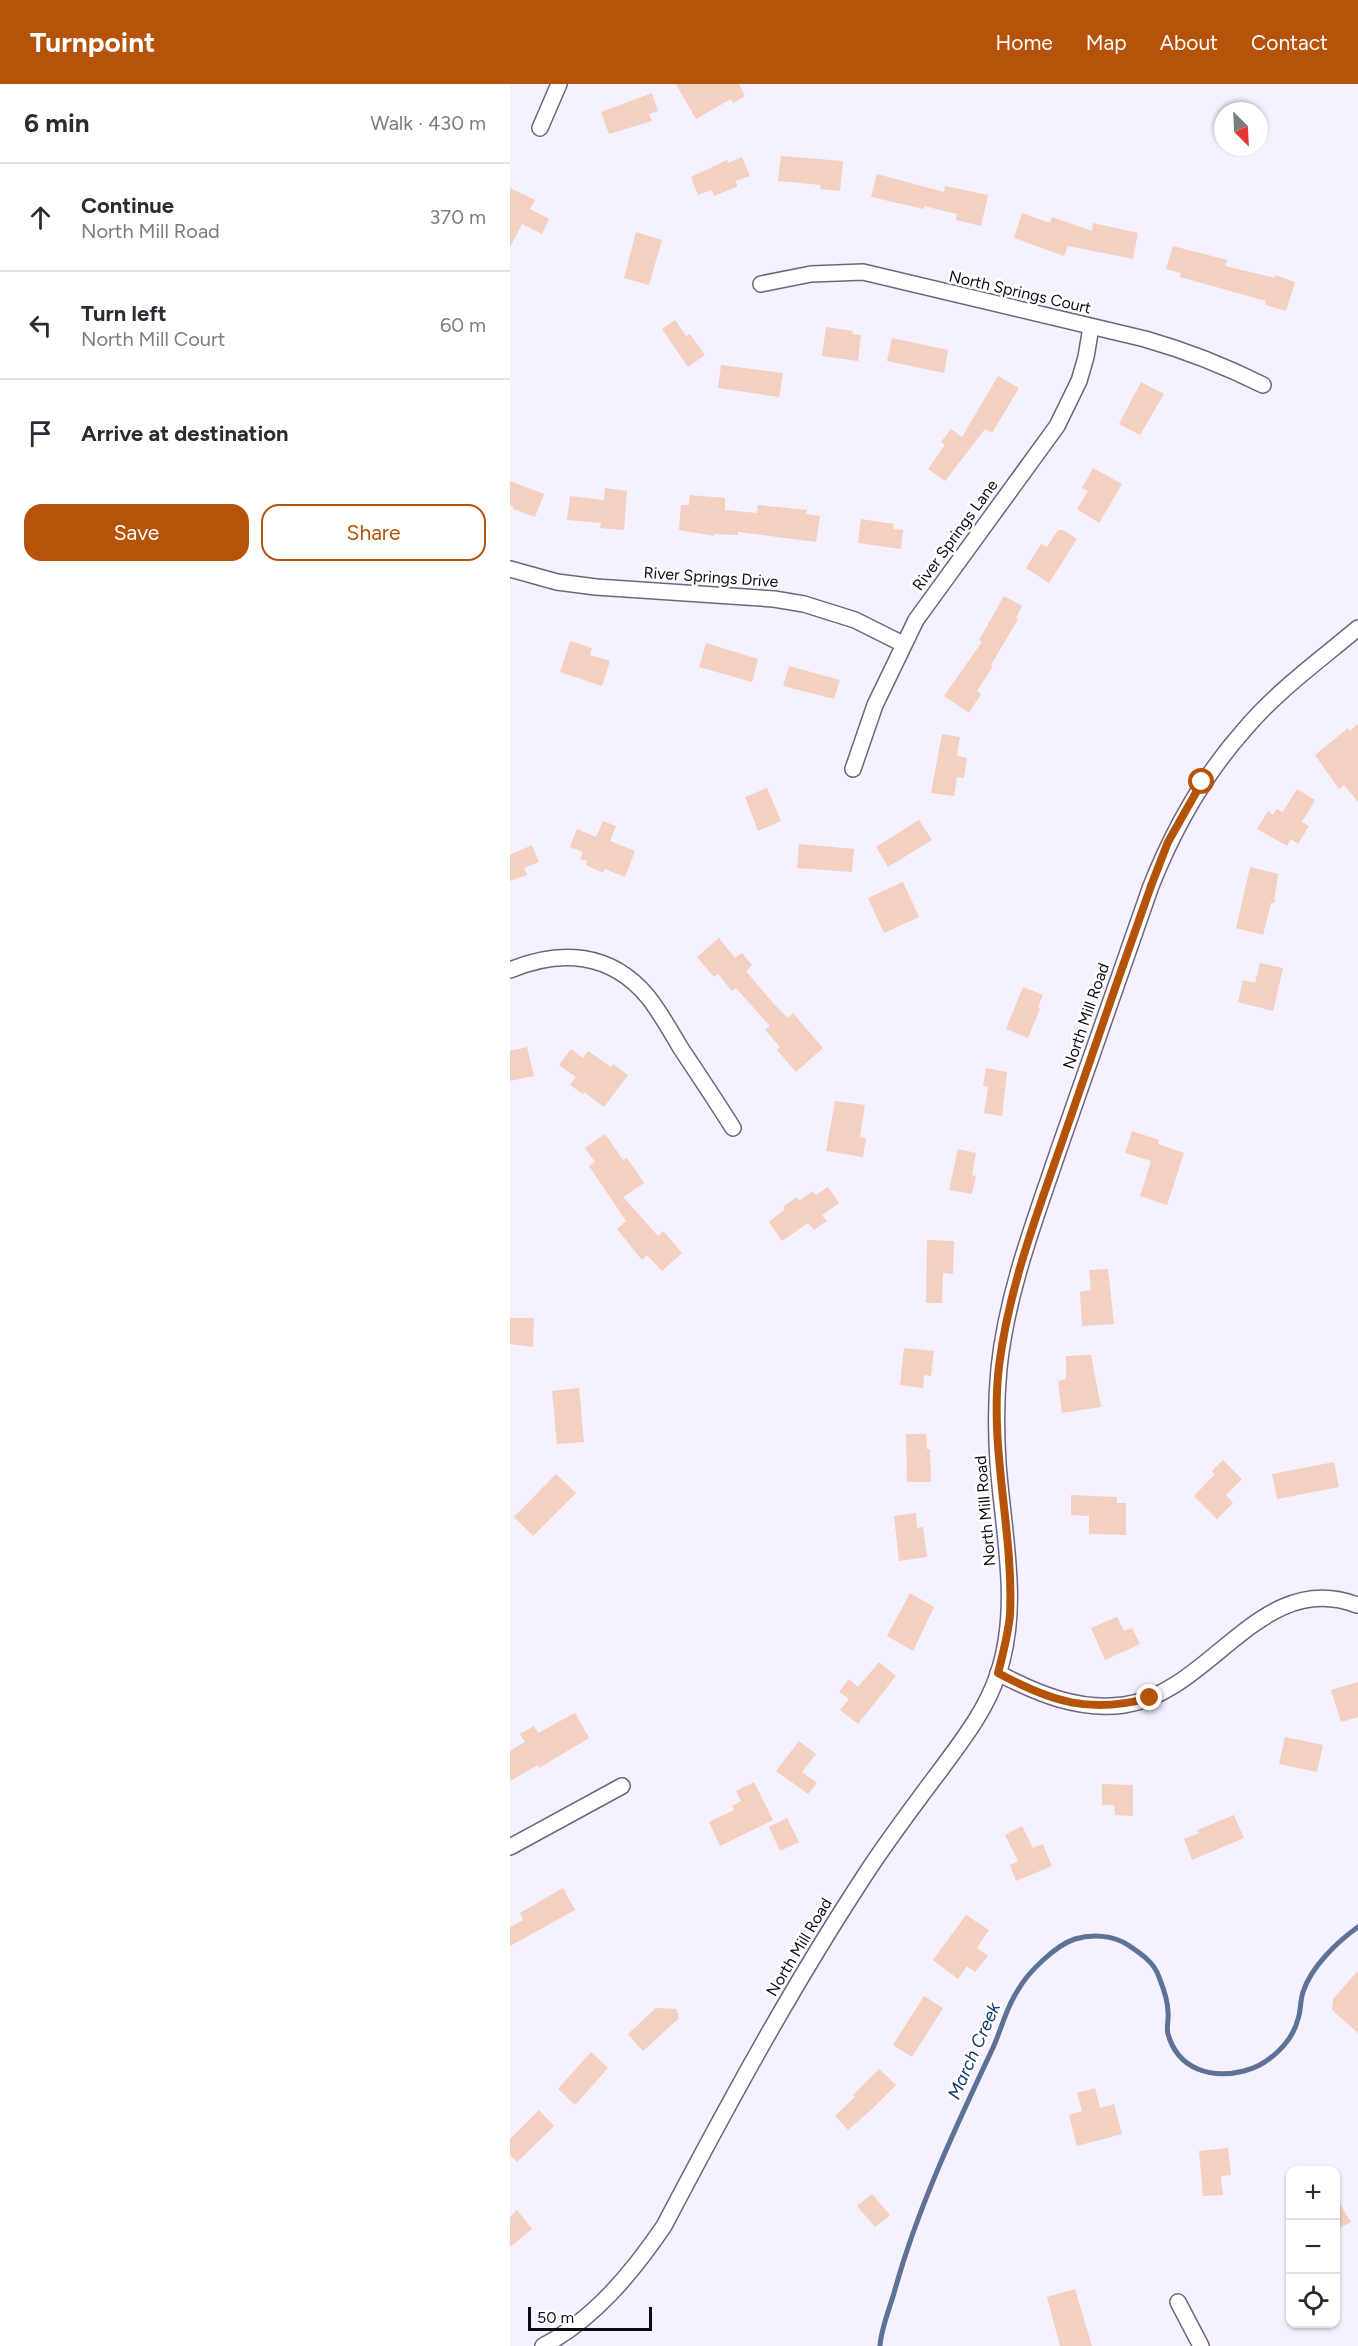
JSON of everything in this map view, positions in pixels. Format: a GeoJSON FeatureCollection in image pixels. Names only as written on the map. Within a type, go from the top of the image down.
{"type":"FeatureCollection","features":[{"type":"Feature","properties":{"kind":"street"},"geometry":{"type":"LineString","coordinates":[[540,128],[559,84]]}},
{"type":"Feature","properties":{"kind":"street","name":"North Springs Court"},"geometry":{"type":"LineString","coordinates":[[761,284],[811,274],[862,272],[1145,339],[1224,366],[1263,385]]}},
{"type":"Feature","properties":{"kind":"street","name":"River Springs Lane"},"geometry":{"type":"LineString","coordinates":[[853,769],[875,705],[916,620],[1057,426],[1079,381],[1092,327]]}},
{"type":"Feature","properties":{"kind":"street","name":"River Springs Drive"},"geometry":{"type":"LineString","coordinates":[[510,570],[557,582],[774,598],[804,604],[855,620],[903,644]]}},
{"type":"Feature","properties":{"kind":"street","name":"North Mill Road"},"geometry":{"type":"LineString","coordinates":[[543,2346],[596,2308],[635,2268],[660,2233],[748,2068],[823,1939],[882,1848],[973,1725],[987,1700],[1006,1644],[1010,1615],[1008,1552],[998,1462],[999,1368],[1007,1314],[1025,1248],[1168,842],[1202,782],[1245,728],[1279,695],[1358,628]]}},
{"type":"Feature","properties":{"kind":"street"},"geometry":{"type":"LineString","coordinates":[[510,970],[556,957],[578,957],[599,962],[620,972],[649,998],[733,1128]]}},
{"type":"Feature","properties":{"kind":"street"},"geometry":{"type":"LineString","coordinates":[[998,1673],[1029,1690],[1062,1701],[1100,1707],[1126,1705],[1150,1698],[1176,1685],[1244,1630],[1291,1604],[1307,1598],[1324,1597],[1341,1599],[1357,1605]]}},
{"type":"Feature","properties":{"kind":"street"},"geometry":{"type":"LineString","coordinates":[[510,1847],[622,1786]]}},
{"type":"Feature","properties":{"kind":"street"},"geometry":{"type":"LineString","coordinates":[[1178,2302],[1201,2346]]}},
{"type":"Feature","properties":{"kind":"building"},"geometry":{"type":"Polygon","coordinates":[[[676,84],[739,84],[745,96],[733,103],[731,99],[696,119],[676,84]]]}},
{"type":"Feature","properties":{"kind":"building"},"geometry":{"type":"Polygon","coordinates":[[[652,93],[658,111],[649,114],[652,121],[609,134],[601,112],[652,93]]]}},
{"type":"Feature","properties":{"kind":"building"},"geometry":{"type":"Polygon","coordinates":[[[781,156],[843,161],[840,191],[820,189],[821,185],[778,181],[781,156]]]}},
{"type":"Feature","properties":{"kind":"building"},"geometry":{"type":"Polygon","coordinates":[[[742,157],[750,176],[735,181],[738,186],[714,196],[712,190],[698,195],[691,177],[727,160],[728,163],[742,157]]]}},
{"type":"Feature","properties":{"kind":"building"},"geometry":{"type":"Polygon","coordinates":[[[877,174],[944,192],[945,186],[988,195],[981,226],[956,220],[957,214],[871,197],[877,174]]]}},
{"type":"Feature","properties":{"kind":"building"},"geometry":{"type":"Polygon","coordinates":[[[510,188],[535,200],[530,209],[549,219],[542,234],[522,224],[510,247],[510,188]]]}},
{"type":"Feature","properties":{"kind":"building"},"geometry":{"type":"Polygon","coordinates":[[[1022,213],[1050,223],[1052,217],[1092,231],[1093,223],[1138,233],[1133,259],[1068,246],[1064,256],[1014,238],[1022,213]]]}},
{"type":"Feature","properties":{"kind":"building"},"geometry":{"type":"Polygon","coordinates":[[[636,232],[662,240],[649,285],[624,278],[636,232]]]}},
{"type":"Feature","properties":{"kind":"building"},"geometry":{"type":"Polygon","coordinates":[[[1173,246],[1227,260],[1225,266],[1275,278],[1275,275],[1295,282],[1286,311],[1265,305],[1266,301],[1180,277],[1181,273],[1166,269],[1173,246]]]}},
{"type":"Feature","properties":{"kind":"building"},"geometry":{"type":"Polygon","coordinates":[[[675,320],[686,336],[690,334],[705,355],[688,367],[662,329],[675,320]]]}},
{"type":"Feature","properties":{"kind":"building"},"geometry":{"type":"Polygon","coordinates":[[[826,327],[853,331],[852,334],[861,335],[858,361],[822,356],[826,327]]]}},
{"type":"Feature","properties":{"kind":"building"},"geometry":{"type":"Polygon","coordinates":[[[892,338],[948,350],[944,373],[887,361],[892,338]]]}},
{"type":"Feature","properties":{"kind":"building"},"geometry":{"type":"Polygon","coordinates":[[[721,365],[783,373],[779,397],[718,388],[721,365]]]}},
{"type":"Feature","properties":{"kind":"building"},"geometry":{"type":"Polygon","coordinates":[[[998,376],[1019,388],[992,433],[985,429],[945,481],[928,469],[945,445],[941,442],[951,429],[962,437],[998,376]]]}},
{"type":"Feature","properties":{"kind":"building"},"geometry":{"type":"Polygon","coordinates":[[[1141,382],[1164,394],[1140,435],[1119,424],[1141,382]]]}},
{"type":"Feature","properties":{"kind":"building"},"geometry":{"type":"Polygon","coordinates":[[[1093,468],[1122,484],[1099,523],[1077,509],[1088,491],[1082,488],[1093,468]]]}},
{"type":"Feature","properties":{"kind":"building"},"geometry":{"type":"Polygon","coordinates":[[[510,481],[544,494],[535,517],[513,509],[514,507],[510,505],[510,481]]]}},
{"type":"Feature","properties":{"kind":"building"},"geometry":{"type":"Polygon","coordinates":[[[605,488],[627,491],[624,530],[600,528],[601,523],[567,520],[570,496],[604,500],[605,488]]]}},
{"type":"Feature","properties":{"kind":"building"},"geometry":{"type":"Polygon","coordinates":[[[690,495],[725,498],[725,510],[757,513],[758,505],[807,510],[806,514],[820,516],[816,542],[738,532],[738,535],[714,534],[714,536],[679,530],[681,505],[689,505],[690,495]]]}},
{"type":"Feature","properties":{"kind":"building"},"geometry":{"type":"Polygon","coordinates":[[[861,519],[894,524],[893,529],[903,530],[901,549],[858,543],[861,519]]]}},
{"type":"Feature","properties":{"kind":"building"},"geometry":{"type":"Polygon","coordinates":[[[1058,530],[1063,530],[1077,539],[1049,583],[1026,568],[1041,544],[1047,547],[1058,530]]]}},
{"type":"Feature","properties":{"kind":"building"},"geometry":{"type":"Polygon","coordinates":[[[1004,596],[1022,606],[1016,618],[1018,619],[977,691],[981,694],[969,713],[944,696],[982,642],[979,640],[1004,596]]]}},
{"type":"Feature","properties":{"kind":"building"},"geometry":{"type":"Polygon","coordinates":[[[570,641],[592,648],[590,655],[610,661],[602,686],[560,672],[570,641]]]}},
{"type":"Feature","properties":{"kind":"building"},"geometry":{"type":"Polygon","coordinates":[[[706,643],[758,659],[752,682],[699,667],[706,643]]]}},
{"type":"Feature","properties":{"kind":"building"},"geometry":{"type":"Polygon","coordinates":[[[789,666],[840,680],[834,699],[783,686],[789,666]]]}},
{"type":"Feature","properties":{"kind":"building"},"geometry":{"type":"Polygon","coordinates":[[[1358,724],[1358,802],[1344,785],[1339,789],[1315,755],[1348,728],[1350,731],[1358,724]]]}},
{"type":"Feature","properties":{"kind":"building"},"geometry":{"type":"Polygon","coordinates":[[[942,734],[960,737],[957,756],[967,758],[964,778],[957,777],[954,796],[931,793],[942,734]]]}},
{"type":"Feature","properties":{"kind":"building"},"geometry":{"type":"Polygon","coordinates":[[[767,788],[781,821],[758,831],[745,797],[767,788]]]}},
{"type":"Feature","properties":{"kind":"building"},"geometry":{"type":"Polygon","coordinates":[[[1297,789],[1315,800],[1302,822],[1309,826],[1298,844],[1291,839],[1287,846],[1257,829],[1268,811],[1273,815],[1277,809],[1282,812],[1284,810],[1297,789]]]}},
{"type":"Feature","properties":{"kind":"building"},"geometry":{"type":"Polygon","coordinates":[[[919,820],[932,840],[888,867],[876,847],[919,820]]]}},
{"type":"Feature","properties":{"kind":"building"},"geometry":{"type":"Polygon","coordinates":[[[603,821],[616,826],[610,841],[635,851],[625,877],[605,869],[603,873],[586,865],[587,861],[580,859],[583,852],[570,847],[577,829],[596,837],[603,821]]]}},
{"type":"Feature","properties":{"kind":"building"},"geometry":{"type":"Polygon","coordinates":[[[799,844],[854,849],[852,872],[797,868],[799,844]]]}},
{"type":"Feature","properties":{"kind":"building"},"geometry":{"type":"Polygon","coordinates":[[[532,845],[539,862],[524,868],[527,875],[510,881],[510,855],[532,845]]]}},
{"type":"Feature","properties":{"kind":"building"},"geometry":{"type":"Polygon","coordinates":[[[1250,867],[1278,874],[1274,903],[1271,903],[1263,935],[1236,928],[1250,867]]]}},
{"type":"Feature","properties":{"kind":"building"},"geometry":{"type":"Polygon","coordinates":[[[903,882],[919,917],[884,933],[868,898],[903,882]]]}},
{"type":"Feature","properties":{"kind":"building"},"geometry":{"type":"Polygon","coordinates":[[[719,938],[735,958],[742,953],[752,965],[746,971],[773,1003],[788,1018],[793,1013],[823,1048],[796,1072],[777,1050],[780,1047],[765,1030],[770,1026],[736,988],[732,991],[718,974],[714,977],[697,957],[719,938]]]}},
{"type":"Feature","properties":{"kind":"building"},"geometry":{"type":"Polygon","coordinates":[[[1260,963],[1283,968],[1273,1011],[1238,1002],[1243,980],[1255,983],[1260,963]]]}},
{"type":"Feature","properties":{"kind":"building"},"geometry":{"type":"Polygon","coordinates":[[[1023,987],[1043,995],[1028,1038],[1006,1029],[1023,987]]]}},
{"type":"Feature","properties":{"kind":"building"},"geometry":{"type":"Polygon","coordinates":[[[527,1047],[534,1076],[510,1081],[510,1051],[527,1047]]]}},
{"type":"Feature","properties":{"kind":"building"},"geometry":{"type":"Polygon","coordinates":[[[571,1049],[583,1058],[588,1051],[611,1067],[613,1064],[628,1075],[604,1107],[570,1085],[576,1077],[559,1065],[571,1049]]]}},
{"type":"Feature","properties":{"kind":"building"},"geometry":{"type":"Polygon","coordinates":[[[986,1068],[1007,1072],[1002,1116],[984,1113],[988,1087],[983,1086],[986,1068]]]}},
{"type":"Feature","properties":{"kind":"building"},"geometry":{"type":"Polygon","coordinates":[[[835,1101],[865,1105],[860,1137],[866,1138],[863,1157],[826,1151],[835,1101]]]}},
{"type":"Feature","properties":{"kind":"building"},"geometry":{"type":"Polygon","coordinates":[[[1132,1131],[1159,1140],[1158,1144],[1184,1153],[1167,1205],[1140,1196],[1151,1161],[1125,1153],[1132,1131]]]}},
{"type":"Feature","properties":{"kind":"building"},"geometry":{"type":"Polygon","coordinates":[[[605,1134],[623,1160],[627,1158],[644,1183],[623,1197],[658,1236],[663,1231],[682,1253],[662,1271],[647,1255],[642,1260],[617,1229],[626,1221],[589,1166],[595,1162],[585,1148],[605,1134]]]}},
{"type":"Feature","properties":{"kind":"building"},"geometry":{"type":"Polygon","coordinates":[[[958,1149],[976,1153],[972,1175],[976,1176],[972,1194],[949,1190],[958,1149]]]}},
{"type":"Feature","properties":{"kind":"building"},"geometry":{"type":"Polygon","coordinates":[[[828,1187],[839,1203],[822,1215],[827,1221],[814,1230],[808,1223],[782,1241],[769,1222],[785,1209],[783,1207],[797,1197],[799,1201],[813,1191],[816,1195],[828,1187]]]}},
{"type":"Feature","properties":{"kind":"building"},"geometry":{"type":"Polygon","coordinates":[[[927,1240],[954,1241],[953,1274],[943,1273],[942,1303],[926,1303],[927,1240]]]}},
{"type":"Feature","properties":{"kind":"building"},"geometry":{"type":"Polygon","coordinates":[[[1108,1269],[1114,1324],[1082,1326],[1080,1292],[1091,1290],[1089,1270],[1108,1269]]]}},
{"type":"Feature","properties":{"kind":"building"},"geometry":{"type":"Polygon","coordinates":[[[510,1318],[534,1318],[533,1347],[510,1344],[510,1318]]]}},
{"type":"Feature","properties":{"kind":"building"},"geometry":{"type":"Polygon","coordinates":[[[904,1348],[934,1351],[931,1376],[924,1375],[923,1388],[900,1385],[904,1348]]]}},
{"type":"Feature","properties":{"kind":"building"},"geometry":{"type":"Polygon","coordinates":[[[1091,1355],[1101,1407],[1062,1413],[1058,1381],[1066,1379],[1066,1356],[1091,1355]]]}},
{"type":"Feature","properties":{"kind":"building"},"geometry":{"type":"Polygon","coordinates":[[[579,1388],[584,1442],[557,1444],[552,1391],[579,1388]]]}},
{"type":"Feature","properties":{"kind":"building"},"geometry":{"type":"Polygon","coordinates":[[[906,1434],[926,1434],[927,1449],[930,1449],[931,1482],[907,1482],[906,1434]]]}},
{"type":"Feature","properties":{"kind":"building"},"geometry":{"type":"Polygon","coordinates":[[[1223,1460],[1242,1479],[1226,1495],[1233,1503],[1217,1519],[1194,1496],[1215,1474],[1212,1471],[1223,1460]]]}},
{"type":"Feature","properties":{"kind":"building"},"geometry":{"type":"Polygon","coordinates":[[[1334,1462],[1339,1487],[1277,1499],[1272,1474],[1334,1462]]]}},
{"type":"Feature","properties":{"kind":"building"},"geometry":{"type":"Polygon","coordinates":[[[556,1474],[576,1493],[533,1536],[514,1517],[556,1474]]]}},
{"type":"Feature","properties":{"kind":"building"},"geometry":{"type":"Polygon","coordinates":[[[1071,1495],[1117,1497],[1117,1503],[1126,1503],[1126,1535],[1089,1534],[1089,1516],[1071,1515],[1071,1495]]]}},
{"type":"Feature","properties":{"kind":"building"},"geometry":{"type":"Polygon","coordinates":[[[916,1513],[917,1528],[923,1527],[927,1557],[899,1561],[894,1516],[916,1513]]]}},
{"type":"Feature","properties":{"kind":"building"},"geometry":{"type":"Polygon","coordinates":[[[910,1593],[934,1607],[913,1651],[887,1636],[910,1593]]]}},
{"type":"Feature","properties":{"kind":"building"},"geometry":{"type":"Polygon","coordinates":[[[1117,1617],[1124,1631],[1132,1628],[1140,1644],[1105,1660],[1091,1628],[1117,1617]]]}},
{"type":"Feature","properties":{"kind":"building"},"geometry":{"type":"Polygon","coordinates":[[[879,1662],[896,1676],[858,1724],[840,1710],[849,1699],[839,1692],[849,1679],[858,1687],[879,1662]]]}},
{"type":"Feature","properties":{"kind":"building"},"geometry":{"type":"Polygon","coordinates":[[[1358,1682],[1358,1717],[1341,1722],[1331,1690],[1358,1682]]]}},
{"type":"Feature","properties":{"kind":"building"},"geometry":{"type":"Polygon","coordinates":[[[575,1713],[589,1738],[539,1768],[538,1765],[510,1781],[510,1751],[525,1742],[520,1734],[534,1726],[538,1733],[575,1713]]]}},
{"type":"Feature","properties":{"kind":"building"},"geometry":{"type":"Polygon","coordinates":[[[1285,1737],[1323,1745],[1317,1772],[1279,1764],[1285,1737]]]}},
{"type":"Feature","properties":{"kind":"building"},"geometry":{"type":"Polygon","coordinates":[[[799,1741],[816,1754],[802,1772],[817,1783],[808,1794],[776,1771],[799,1741]]]}},
{"type":"Feature","properties":{"kind":"building"},"geometry":{"type":"Polygon","coordinates":[[[754,1782],[773,1820],[720,1846],[709,1822],[734,1810],[732,1806],[741,1801],[736,1791],[754,1782]]]}},
{"type":"Feature","properties":{"kind":"building"},"geometry":{"type":"Polygon","coordinates":[[[1102,1784],[1133,1785],[1133,1816],[1115,1815],[1114,1805],[1102,1805],[1102,1784]]]}},
{"type":"Feature","properties":{"kind":"building"},"geometry":{"type":"Polygon","coordinates":[[[1234,1815],[1244,1838],[1192,1860],[1184,1839],[1199,1833],[1197,1830],[1234,1815]]]}},
{"type":"Feature","properties":{"kind":"building"},"geometry":{"type":"Polygon","coordinates":[[[787,1818],[799,1842],[780,1851],[769,1827],[787,1818]]]}},
{"type":"Feature","properties":{"kind":"building"},"geometry":{"type":"Polygon","coordinates":[[[1022,1826],[1033,1848],[1043,1844],[1052,1866],[1016,1881],[1010,1865],[1018,1861],[1005,1835],[1022,1826]]]}},
{"type":"Feature","properties":{"kind":"building"},"geometry":{"type":"Polygon","coordinates":[[[563,1888],[575,1910],[510,1946],[510,1927],[523,1920],[520,1913],[563,1888]]]}},
{"type":"Feature","properties":{"kind":"building"},"geometry":{"type":"Polygon","coordinates":[[[966,1915],[989,1930],[977,1948],[988,1956],[975,1972],[967,1966],[958,1979],[933,1960],[966,1915]]]}},
{"type":"Feature","properties":{"kind":"building"},"geometry":{"type":"Polygon","coordinates":[[[1358,1971],[1358,2033],[1332,2010],[1333,1999],[1358,1971]]]}},
{"type":"Feature","properties":{"kind":"building"},"geometry":{"type":"Polygon","coordinates":[[[924,1996],[943,2008],[912,2057],[893,2045],[924,1996]]]}},
{"type":"Feature","properties":{"kind":"building"},"geometry":{"type":"Polygon","coordinates":[[[656,2008],[676,2009],[679,2018],[643,2051],[628,2034],[656,2008]]]}},
{"type":"Feature","properties":{"kind":"building"},"geometry":{"type":"Polygon","coordinates":[[[591,2052],[608,2068],[575,2105],[558,2089],[591,2052]]]}},
{"type":"Feature","properties":{"kind":"building"},"geometry":{"type":"Polygon","coordinates":[[[879,2069],[896,2085],[848,2130],[835,2116],[879,2069]]]}},
{"type":"Feature","properties":{"kind":"building"},"geometry":{"type":"Polygon","coordinates":[[[1095,2088],[1100,2108],[1114,2104],[1122,2134],[1077,2146],[1069,2115],[1082,2111],[1077,2093],[1095,2088]]]}},
{"type":"Feature","properties":{"kind":"building"},"geometry":{"type":"Polygon","coordinates":[[[539,2110],[554,2126],[517,2162],[510,2155],[510,2139],[539,2110]]]}},
{"type":"Feature","properties":{"kind":"building"},"geometry":{"type":"Polygon","coordinates":[[[1228,2148],[1231,2175],[1221,2176],[1223,2195],[1203,2196],[1199,2151],[1228,2148]]]}},
{"type":"Feature","properties":{"kind":"building"},"geometry":{"type":"Polygon","coordinates":[[[872,2194],[890,2215],[875,2227],[857,2206],[872,2194]]]}},
{"type":"Feature","properties":{"kind":"building"},"geometry":{"type":"Polygon","coordinates":[[[1340,2204],[1351,2222],[1340,2228],[1340,2204]]]}},
{"type":"Feature","properties":{"kind":"building"},"geometry":{"type":"Polygon","coordinates":[[[517,2210],[532,2229],[510,2247],[510,2217],[517,2210]]]}},
{"type":"Feature","properties":{"kind":"building"},"geometry":{"type":"Polygon","coordinates":[[[1075,2289],[1092,2346],[1060,2346],[1047,2297],[1075,2289]]]}},
{"type":"Feature","properties":{"kind":"waterway","name":"March Creek"},"geometry":{"type":"LineString","coordinates":[[880,2346],[903,2262],[937,2171],[1014,1997],[1028,1975],[1043,1960],[1059,1947],[1082,1937],[1109,1937],[1128,1945],[1146,1958],[1157,1972],[1167,2003],[1168,2034],[1180,2056],[1188,2064],[1198,2069],[1220,2074],[1232,2073],[1262,2064],[1285,2044],[1295,2028],[1303,1992],[1312,1973],[1333,1948],[1358,1927]]}},
{"type":"Feature","properties":{"kind":"route"},"geometry":{"type":"LineString","coordinates":[[1150,1698],[1126,1705],[1100,1707],[1062,1701],[1029,1690],[998,1673],[1006,1644],[1010,1615],[1008,1552],[998,1462],[999,1368],[1007,1314],[1025,1248],[1151,886],[1168,842],[1202,782]]}}]}
